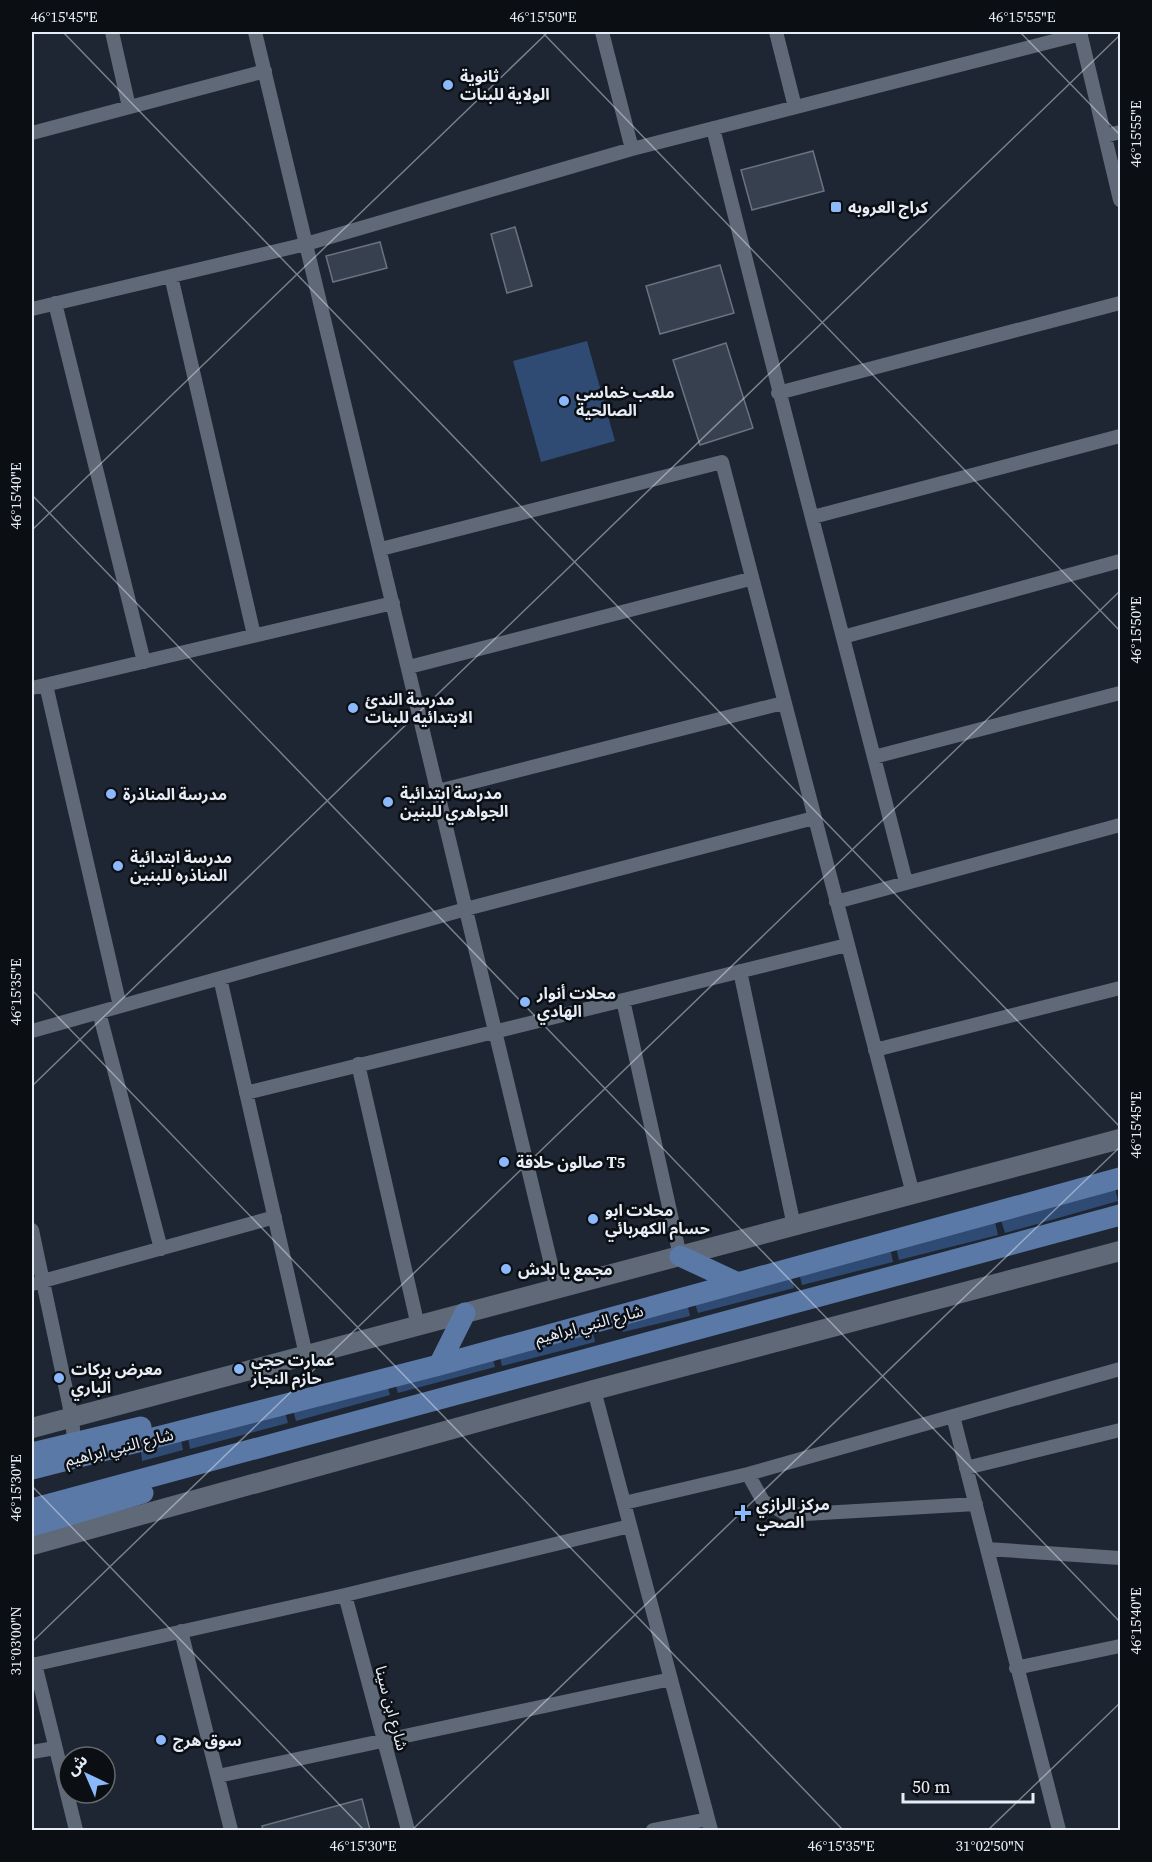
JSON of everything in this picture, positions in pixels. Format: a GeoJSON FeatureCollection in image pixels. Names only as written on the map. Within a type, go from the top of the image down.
{"type":"FeatureCollection","features":[{"type":"Feature","properties":{"kind":"main road","name":"شارع النبي ابراهيم"},"geometry":{"type":"LineString","coordinates":[[32,1469],[439,1365],[1120,1179]]}},
{"type":"Feature","properties":{"kind":"main road","name":"شارع النبي ابراهيم"},"geometry":{"type":"LineString","coordinates":[[70,1507],[344,1426],[1120,1215]]}},
{"type":"Feature","properties":{"kind":"main road"},"geometry":{"type":"LineString","coordinates":[[680,1256],[738,1283]]}},
{"type":"Feature","properties":{"kind":"main road"},"geometry":{"type":"LineString","coordinates":[[439,1365],[465,1313]]}},
{"type":"Feature","properties":{"kind":"main road"},"geometry":{"type":"LineString","coordinates":[[32,1453],[74,1441],[334,1392]]}},
{"type":"Feature","properties":{"kind":"main road"},"geometry":{"type":"LineString","coordinates":[[32,1509],[70,1507]]}},
{"type":"Feature","properties":{"kind":"main road"},"geometry":{"type":"LineString","coordinates":[[32,1526],[70,1507]]}},
{"type":"Feature","properties":{"kind":"main road"},"geometry":{"type":"LineString","coordinates":[[32,1531],[70,1507]]}},
{"type":"Feature","properties":{"kind":"street"},"geometry":{"type":"LineString","coordinates":[[112,32],[129,107]]}},
{"type":"Feature","properties":{"kind":"street"},"geometry":{"type":"LineString","coordinates":[[255,32],[557,1289]]}},
{"type":"Feature","properties":{"kind":"street"},"geometry":{"type":"LineString","coordinates":[[602,32],[632,149]]}},
{"type":"Feature","properties":{"kind":"street"},"geometry":{"type":"LineString","coordinates":[[776,32],[795,107]]}},
{"type":"Feature","properties":{"kind":"street"},"geometry":{"type":"LineString","coordinates":[[32,309],[306,244],[632,149],[1081,33],[1120,200]]}},
{"type":"Feature","properties":{"kind":"street"},"geometry":{"type":"LineString","coordinates":[[32,132],[265,71]]}},
{"type":"Feature","properties":{"kind":"street"},"geometry":{"type":"LineString","coordinates":[[713,128],[778,393],[813,517],[906,882]]}},
{"type":"Feature","properties":{"kind":"street"},"geometry":{"type":"LineString","coordinates":[[1105,136],[1120,132]]}},
{"type":"Feature","properties":{"kind":"street"},"geometry":{"type":"LineString","coordinates":[[171,276],[254,635]]}},
{"type":"Feature","properties":{"kind":"street"},"geometry":{"type":"LineString","coordinates":[[55,303],[144,662]]}},
{"type":"Feature","properties":{"kind":"street"},"geometry":{"type":"LineString","coordinates":[[778,393],[1120,303]]}},
{"type":"Feature","properties":{"kind":"street"},"geometry":{"type":"LineString","coordinates":[[813,517],[1120,436]]}},
{"type":"Feature","properties":{"kind":"street"},"geometry":{"type":"LineString","coordinates":[[381,549],[722,462],[750,579],[913,1194]]}},
{"type":"Feature","properties":{"kind":"street"},"geometry":{"type":"LineString","coordinates":[[843,637],[1120,561]]}},
{"type":"Feature","properties":{"kind":"street"},"geometry":{"type":"LineString","coordinates":[[409,667],[750,579]]}},
{"type":"Feature","properties":{"kind":"street"},"geometry":{"type":"LineString","coordinates":[[32,688],[393,603]]}},
{"type":"Feature","properties":{"kind":"street"},"geometry":{"type":"LineString","coordinates":[[46,685],[120,1006]]}},
{"type":"Feature","properties":{"kind":"street"},"geometry":{"type":"LineString","coordinates":[[874,757],[1120,693]]}},
{"type":"Feature","properties":{"kind":"street"},"geometry":{"type":"LineString","coordinates":[[438,791],[783,703]]}},
{"type":"Feature","properties":{"kind":"street"},"geometry":{"type":"LineString","coordinates":[[32,1031],[466,909],[814,818]]}},
{"type":"Feature","properties":{"kind":"street"},"geometry":{"type":"LineString","coordinates":[[836,902],[1120,825]]}},
{"type":"Feature","properties":{"kind":"street"},"geometry":{"type":"LineString","coordinates":[[246,1093],[847,945]]}},
{"type":"Feature","properties":{"kind":"street"},"geometry":{"type":"LineString","coordinates":[[740,971],[794,1226]]}},
{"type":"Feature","properties":{"kind":"street"},"geometry":{"type":"LineString","coordinates":[[220,978],[306,1356]]}},
{"type":"Feature","properties":{"kind":"street"},"geometry":{"type":"LineString","coordinates":[[875,1050],[1120,988]]}},
{"type":"Feature","properties":{"kind":"street"},"geometry":{"type":"LineString","coordinates":[[623,1000],[680,1256]]}},
{"type":"Feature","properties":{"kind":"street"},"geometry":{"type":"LineString","coordinates":[[99,1012],[161,1248]]}},
{"type":"Feature","properties":{"kind":"street"},"geometry":{"type":"LineString","coordinates":[[358,1064],[418,1326]]}},
{"type":"Feature","properties":{"kind":"street"},"geometry":{"type":"LineString","coordinates":[[32,1428],[1120,1139]]}},
{"type":"Feature","properties":{"kind":"street"},"geometry":{"type":"LineString","coordinates":[[38,1282],[275,1217]]}},
{"type":"Feature","properties":{"kind":"street"},"geometry":{"type":"LineString","coordinates":[[32,1230],[38,1282],[72,1418],[74,1441]]}},
{"type":"Feature","properties":{"kind":"street"},"geometry":{"type":"LineString","coordinates":[[32,1545],[594,1390],[1120,1251]]}},
{"type":"Feature","properties":{"kind":"street"},"geometry":{"type":"LineString","coordinates":[[624,1503],[748,1474],[1120,1370]]}},
{"type":"Feature","properties":{"kind":"street"},"geometry":{"type":"LineString","coordinates":[[594,1390],[710,1825],[654,1830]]}},
{"type":"Feature","properties":{"kind":"street"},"geometry":{"type":"LineString","coordinates":[[953,1416],[1059,1830]]}},
{"type":"Feature","properties":{"kind":"street"},"geometry":{"type":"LineString","coordinates":[[966,1467],[1120,1430]]}},
{"type":"Feature","properties":{"kind":"street"},"geometry":{"type":"LineString","coordinates":[[748,1474],[764,1502],[788,1515],[975,1504]]}},
{"type":"Feature","properties":{"kind":"street"},"geometry":{"type":"LineString","coordinates":[[76,1830],[33,1665],[630,1526]]}},
{"type":"Feature","properties":{"kind":"street"},"geometry":{"type":"LineString","coordinates":[[987,1549],[1120,1558]]}},
{"type":"Feature","properties":{"kind":"street","name":"شارع ابن سينا"},"geometry":{"type":"LineString","coordinates":[[345,1594],[408,1830]]}},
{"type":"Feature","properties":{"kind":"street"},"geometry":{"type":"LineString","coordinates":[[181,1630],[231,1830]]}},
{"type":"Feature","properties":{"kind":"street"},"geometry":{"type":"LineString","coordinates":[[1017,1668],[1120,1646]]}},
{"type":"Feature","properties":{"kind":"street"},"geometry":{"type":"LineString","coordinates":[[218,1776],[671,1679]]}},
{"type":"Feature","properties":{"kind":"street"},"geometry":{"type":"LineString","coordinates":[[32,1752],[56,1748]]}},
{"type":"Feature","properties":{"kind":"shaded area","name":"ملعب خماسي الصالحية"},"geometry":{"type":"Polygon","coordinates":[[[587,341],[615,441],[541,462],[513,361],[587,341]]]}},
{"type":"Feature","properties":{"kind":"shaded area"},"geometry":{"type":"Polygon","coordinates":[[[1115,1188],[1118,1201],[1005,1233],[1001,1220],[1115,1188]]]}},
{"type":"Feature","properties":{"kind":"shaded area"},"geometry":{"type":"Polygon","coordinates":[[[995,1222],[998,1235],[899,1260],[896,1247],[995,1222]]]}},
{"type":"Feature","properties":{"kind":"shaded area"},"geometry":{"type":"Polygon","coordinates":[[[890,1248],[893,1262],[802,1285],[799,1273],[890,1248]]]}},
{"type":"Feature","properties":{"kind":"shaded area"},"geometry":{"type":"Polygon","coordinates":[[[791,1275],[794,1288],[698,1313],[694,1301],[791,1275]]]}},
{"type":"Feature","properties":{"kind":"shaded area"},"geometry":{"type":"Polygon","coordinates":[[[687,1303],[690,1316],[623,1332],[619,1320],[687,1303]]]}},
{"type":"Feature","properties":{"kind":"shaded area"},"geometry":{"type":"Polygon","coordinates":[[[592,1329],[595,1342],[502,1366],[499,1353],[592,1329]]]}},
{"type":"Feature","properties":{"kind":"shaded area"},"geometry":{"type":"Polygon","coordinates":[[[492,1355],[495,1367],[398,1393],[395,1382],[492,1355]]]}},
{"type":"Feature","properties":{"kind":"shaded area"},"geometry":{"type":"Polygon","coordinates":[[[387,1384],[390,1395],[296,1421],[293,1410],[387,1384]]]}},
{"type":"Feature","properties":{"kind":"shaded area"},"geometry":{"type":"Polygon","coordinates":[[[285,1412],[288,1423],[190,1449],[188,1438],[285,1412]]]}},
{"type":"Feature","properties":{"kind":"shaded area"},"geometry":{"type":"Polygon","coordinates":[[[181,1440],[183,1450],[142,1461],[141,1451],[181,1440]]]}},
{"type":"Feature","properties":{"kind":"building"},"geometry":{"type":"Polygon","coordinates":[[[813,151],[824,191],[752,210],[741,170],[813,151]]]}},
{"type":"Feature","properties":{"kind":"building"},"geometry":{"type":"Polygon","coordinates":[[[515,227],[532,286],[507,293],[491,234],[515,227]]]}},
{"type":"Feature","properties":{"kind":"building"},"geometry":{"type":"Polygon","coordinates":[[[380,242],[387,268],[333,282],[326,256],[380,242]]]}},
{"type":"Feature","properties":{"kind":"building"},"geometry":{"type":"Polygon","coordinates":[[[720,265],[734,313],[660,334],[646,286],[720,265]]]}},
{"type":"Feature","properties":{"kind":"building"},"geometry":{"type":"Polygon","coordinates":[[[726,343],[753,428],[700,445],[673,360],[726,343]]]}},
{"type":"Feature","properties":{"kind":"building"},"geometry":{"type":"Polygon","coordinates":[[[362,1799],[370,1830],[263,1830],[262,1826],[362,1799]]]}},
{"type":"Feature","properties":{"kind":"place","name":"ثانوية الولاية للبنات"},"geometry":{"type":"Point","coordinates":[448,85]}},
{"type":"Feature","properties":{"kind":"place","name":"كراج العروبه"},"geometry":{"type":"Point","coordinates":[836,207]}},
{"type":"Feature","properties":{"kind":"place","name":"ملعب خماسي الصالحية"},"geometry":{"type":"Point","coordinates":[564,401]}},
{"type":"Feature","properties":{"kind":"place","name":"مدرسة الندئ الابتدائيه للبنات"},"geometry":{"type":"Point","coordinates":[353,708]}},
{"type":"Feature","properties":{"kind":"place","name":"مدرسة المناذرة"},"geometry":{"type":"Point","coordinates":[111,794]}},
{"type":"Feature","properties":{"kind":"place","name":"مدرسة ابتدائية الجواهري للبنين"},"geometry":{"type":"Point","coordinates":[388,802]}},
{"type":"Feature","properties":{"kind":"place","name":"مدرسة ابتدائية المناذره للبنين"},"geometry":{"type":"Point","coordinates":[118,866]}},
{"type":"Feature","properties":{"kind":"place","name":"محلات أنوار الهادي"},"geometry":{"type":"Point","coordinates":[525,1002]}},
{"type":"Feature","properties":{"kind":"place","name":"صالون حلاقة T5"},"geometry":{"type":"Point","coordinates":[504,1162]}},
{"type":"Feature","properties":{"kind":"place","name":"محلات ابو حسام الكهربائي"},"geometry":{"type":"Point","coordinates":[593,1219]}},
{"type":"Feature","properties":{"kind":"place","name":"مجمع يا بلاش"},"geometry":{"type":"Point","coordinates":[506,1269]}},
{"type":"Feature","properties":{"kind":"place","name":"عمارت حجي حازم النجار"},"geometry":{"type":"Point","coordinates":[239,1369]}},
{"type":"Feature","properties":{"kind":"place","name":"معرض بركات الباري"},"geometry":{"type":"Point","coordinates":[59,1378]}},
{"type":"Feature","properties":{"kind":"place","name":"مركز الرازي الصحي"},"geometry":{"type":"Point","coordinates":[743,1513]}},
{"type":"Feature","properties":{"kind":"place","name":"سوق هرج"},"geometry":{"type":"Point","coordinates":[161,1740]}}]}
